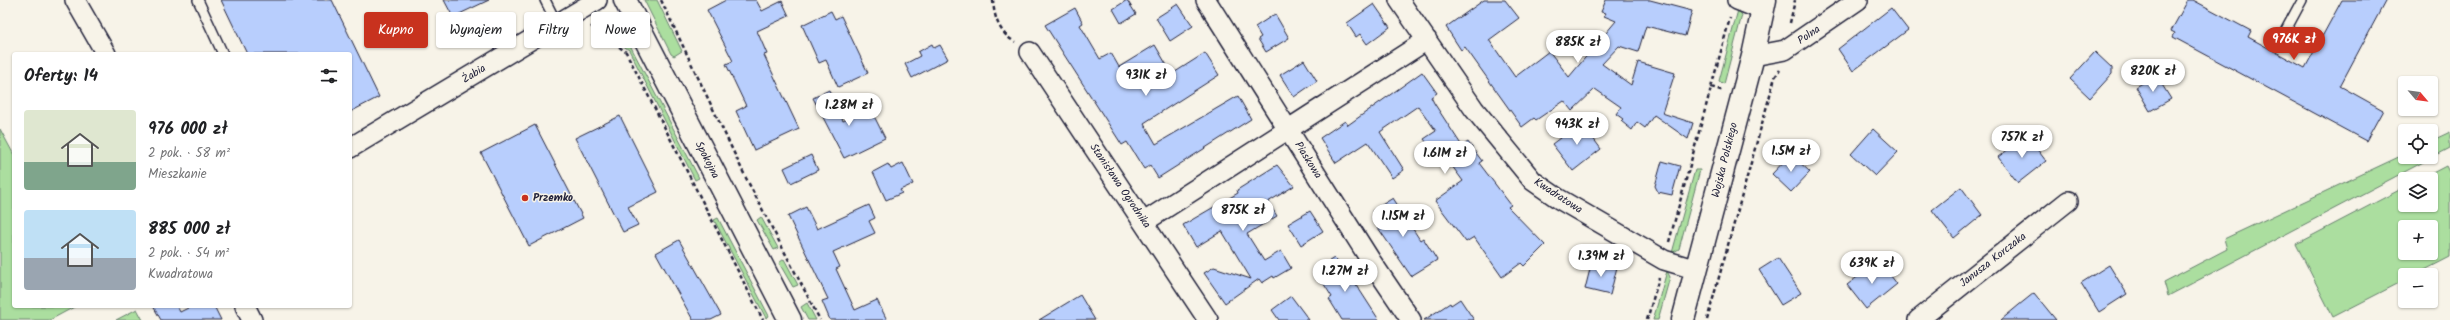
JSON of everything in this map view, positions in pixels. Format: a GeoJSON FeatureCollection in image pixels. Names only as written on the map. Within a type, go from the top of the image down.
{"type":"FeatureCollection","features":[{"type":"Feature","properties":{"kind":"street"},"geometry":{"type":"LineString","coordinates":[[75,0],[105,52]]}},
{"type":"Feature","properties":{"kind":"street","name":"Żabia"},"geometry":{"type":"LineString","coordinates":[[578,12],[598,0]]}},
{"type":"Feature","properties":{"kind":"street","name":"Spokojna"},"geometry":{"type":"LineString","coordinates":[[626,0],[790,320]]}},
{"type":"Feature","properties":{"kind":"street","name":"Piaskowa"},"geometry":{"type":"LineString","coordinates":[[1206,0],[1371,261],[1411,320]]}},
{"type":"Feature","properties":{"kind":"street","name":"Kwadratowa"},"geometry":{"type":"LineString","coordinates":[[1399,0],[1474,109],[1533,181],[1559,199],[1664,260],[1697,270]]}},
{"type":"Feature","properties":{"kind":"street","name":"Polna"},"geometry":{"type":"LineString","coordinates":[[1753,56],[1786,50],[1858,0]]}},
{"type":"Feature","properties":{"kind":"street"},"geometry":{"type":"LineString","coordinates":[[1734,7],[1764,5]]}},
{"type":"Feature","properties":{"kind":"street","name":"Wojska Polskiego"},"geometry":{"type":"LineString","coordinates":[[1683,320],[1753,56],[1764,5]]}},
{"type":"Feature","properties":{"kind":"street"},"geometry":{"type":"LineString","coordinates":[[1144,222],[1427,40]]}},
{"type":"Feature","properties":{"kind":"street","name":"Żabia"},"geometry":{"type":"LineString","coordinates":[[352,147],[524,44]]}},
{"type":"Feature","properties":{"kind":"street","name":"Stanisława Ogrodnika"},"geometry":{"type":"LineString","coordinates":[[1030,52],[1208,320]]}},
{"type":"Feature","properties":{"kind":"street","name":"Janusza Korczaka"},"geometry":{"type":"LineString","coordinates":[[1918,320],[2068,201]]}},
{"type":"Feature","properties":{"kind":"street"},"geometry":{"type":"LineString","coordinates":[[246,308],[252,320]]}},
{"type":"Feature","properties":{"kind":"lane"},"geometry":{"type":"LineString","coordinates":[[198,0],[222,52]]}},
{"type":"Feature","properties":{"kind":"lane"},"geometry":{"type":"LineString","coordinates":[[545,0],[551,12]]}},
{"type":"Feature","properties":{"kind":"lane"},"geometry":{"type":"LineString","coordinates":[[2281,39],[2302,0]]}},
{"type":"Feature","properties":{"kind":"path"},"geometry":{"type":"LineString","coordinates":[[661,0],[746,178],[820,320]]}},
{"type":"Feature","properties":{"kind":"path"},"geometry":{"type":"LineString","coordinates":[[993,0],[996,19],[1002,30],[1030,52]]}},
{"type":"Feature","properties":{"kind":"path"},"geometry":{"type":"LineString","coordinates":[[1648,320],[1734,7]]}},
{"type":"Feature","properties":{"kind":"path"},"geometry":{"type":"LineString","coordinates":[[581,10],[588,23],[626,52],[763,320]]}},
{"type":"Feature","properties":{"kind":"path"},"geometry":{"type":"LineString","coordinates":[[1707,320],[1775,77],[1781,69]]}},
{"type":"Feature","properties":{"kind":"green space"},"geometry":{"type":"Polygon","coordinates":[[[644,0],[657,0],[682,51],[674,56],[671,54],[644,0]]]}},
{"type":"Feature","properties":{"kind":"green space"},"geometry":{"type":"Polygon","coordinates":[[[1738,10],[1742,15],[1724,84],[1719,81],[1738,10]]]}},
{"type":"Feature","properties":{"kind":"green space"},"geometry":{"type":"Polygon","coordinates":[[[626,48],[632,48],[699,178],[695,180],[629,50],[626,48]]]}},
{"type":"Feature","properties":{"kind":"green space"},"geometry":{"type":"Polygon","coordinates":[[[0,129],[12,151],[12,308],[72,308],[50,320],[0,320],[0,129]]]}},
{"type":"Feature","properties":{"kind":"green space"},"geometry":{"type":"Polygon","coordinates":[[[2450,132],[2450,148],[2438,154],[2438,138],[2450,132]]]}},
{"type":"Feature","properties":{"kind":"green space"},"geometry":{"type":"Polygon","coordinates":[[[2398,157],[2398,164],[2420,164],[2404,172],[2398,172],[2398,175],[2168,296],[2164,282],[2227,249],[2224,239],[2398,157]]]}},
{"type":"Feature","properties":{"kind":"green space"},"geometry":{"type":"Polygon","coordinates":[[[2446,166],[2450,174],[2450,257],[2429,268],[2398,268],[2398,284],[2333,317],[2296,244],[2398,191],[2398,212],[2438,212],[2438,172],[2434,172],[2446,166]]]}},
{"type":"Feature","properties":{"kind":"green space"},"geometry":{"type":"Polygon","coordinates":[[[1695,170],[1700,170],[1679,249],[1672,253],[1695,170]]]}},
{"type":"Feature","properties":{"kind":"green space"},"geometry":{"type":"Polygon","coordinates":[[[761,217],[778,248],[774,250],[757,220],[761,217]]]}},
{"type":"Feature","properties":{"kind":"green space"},"geometry":{"type":"Polygon","coordinates":[[[718,218],[769,316],[766,318],[714,220],[718,218]]]}},
{"type":"Feature","properties":{"kind":"green space"},"geometry":{"type":"Polygon","coordinates":[[[784,259],[798,285],[793,287],[779,263],[784,259]]]}},
{"type":"Feature","properties":{"kind":"green space"},"geometry":{"type":"Polygon","coordinates":[[[1667,271],[1670,277],[1658,320],[1653,320],[1667,271]]]}},
{"type":"Feature","properties":{"kind":"green space"},"geometry":{"type":"Polygon","coordinates":[[[807,303],[816,320],[808,320],[801,307],[807,303]]]}},
{"type":"Feature","properties":{"kind":"green space"},"geometry":{"type":"Polygon","coordinates":[[[137,309],[143,320],[116,320],[137,309]]]}},
{"type":"Feature","properties":{"kind":"building"},"geometry":{"type":"Polygon","coordinates":[[[221,0],[332,0],[379,97],[352,111],[352,52],[246,52],[221,0]]]}},
{"type":"Feature","properties":{"kind":"building"},"geometry":{"type":"Polygon","coordinates":[[[444,0],[489,0],[464,12],[450,12],[444,0]]]}},
{"type":"Feature","properties":{"kind":"building"},"geometry":{"type":"Polygon","coordinates":[[[726,0],[756,0],[762,11],[782,1],[789,16],[757,31],[767,54],[764,55],[799,129],[754,150],[736,111],[746,106],[726,64],[733,61],[707,10],[726,0]]]}},
{"type":"Feature","properties":{"kind":"building"},"geometry":{"type":"Polygon","coordinates":[[[1127,0],[1136,14],[1121,23],[1113,9],[1127,0]]]}},
{"type":"Feature","properties":{"kind":"building"},"geometry":{"type":"Polygon","coordinates":[[[1484,0],[1505,0],[1519,18],[1489,40],[1515,77],[1549,51],[1569,77],[1616,21],[1604,16],[1606,13],[1601,12],[1606,0],[1650,0],[1692,11],[1685,36],[1646,26],[1638,52],[1619,46],[1602,64],[1631,85],[1638,62],[1675,73],[1662,113],[1693,123],[1688,139],[1654,115],[1645,128],[1637,122],[1632,130],[1621,121],[1623,119],[1616,114],[1621,107],[1595,89],[1572,111],[1564,101],[1536,120],[1534,118],[1522,127],[1465,47],[1461,50],[1446,27],[1484,0]]]}},
{"type":"Feature","properties":{"kind":"building"},"geometry":{"type":"Polygon","coordinates":[[[2188,0],[2193,0],[2251,31],[2248,37],[2305,68],[2342,0],[2386,0],[2340,86],[2383,110],[2366,141],[2173,37],[2175,33],[2171,31],[2188,0]]]}},
{"type":"Feature","properties":{"kind":"building"},"geometry":{"type":"Polygon","coordinates":[[[1178,4],[1193,26],[1170,41],[1156,18],[1178,4]]]}},
{"type":"Feature","properties":{"kind":"building"},"geometry":{"type":"Polygon","coordinates":[[[1374,4],[1390,27],[1367,44],[1360,34],[1356,37],[1347,23],[1374,4]]]}},
{"type":"Feature","properties":{"kind":"building"},"geometry":{"type":"Polygon","coordinates":[[[1075,8],[1083,23],[1080,25],[1100,59],[1111,53],[1119,67],[1155,45],[1172,74],[1205,53],[1219,75],[1144,123],[1156,144],[1238,96],[1251,119],[1158,178],[1150,165],[1144,169],[1127,142],[1122,145],[1045,25],[1075,8]]]}},
{"type":"Feature","properties":{"kind":"building"},"geometry":{"type":"Polygon","coordinates":[[[1891,8],[1908,30],[1853,71],[1838,49],[1891,8]]]}},
{"type":"Feature","properties":{"kind":"building"},"geometry":{"type":"Polygon","coordinates":[[[831,11],[835,19],[841,16],[868,73],[838,87],[826,60],[819,63],[802,25],[831,11]]]}},
{"type":"Feature","properties":{"kind":"building"},"geometry":{"type":"Polygon","coordinates":[[[1275,14],[1289,38],[1266,52],[1258,39],[1261,37],[1255,27],[1275,14]]]}},
{"type":"Feature","properties":{"kind":"building"},"geometry":{"type":"Polygon","coordinates":[[[932,44],[934,48],[940,45],[948,59],[912,78],[905,64],[920,56],[918,52],[932,44]]]}},
{"type":"Feature","properties":{"kind":"building"},"geometry":{"type":"Polygon","coordinates":[[[2095,52],[2112,68],[2112,74],[2090,98],[2070,79],[2095,52]]]}},
{"type":"Feature","properties":{"kind":"building"},"geometry":{"type":"Polygon","coordinates":[[[1304,60],[1317,81],[1294,97],[1280,75],[1304,60]]]}},
{"type":"Feature","properties":{"kind":"building"},"geometry":{"type":"Polygon","coordinates":[[[1422,72],[1437,93],[1431,97],[1434,103],[1462,146],[1468,142],[1482,161],[1479,163],[1511,205],[1508,207],[1545,245],[1524,266],[1521,263],[1502,277],[1474,237],[1466,242],[1435,201],[1463,181],[1438,147],[1432,150],[1424,139],[1436,131],[1418,106],[1380,132],[1404,170],[1392,178],[1368,142],[1336,163],[1320,138],[1345,121],[1348,125],[1422,72]]]}},
{"type":"Feature","properties":{"kind":"building"},"geometry":{"type":"Polygon","coordinates":[[[2156,75],[2171,99],[2150,111],[2136,87],[2156,75]]]}},
{"type":"Feature","properties":{"kind":"building"},"geometry":{"type":"Polygon","coordinates":[[[829,90],[843,121],[862,112],[864,116],[872,112],[885,138],[844,158],[813,98],[829,90]]]}},
{"type":"Feature","properties":{"kind":"building"},"geometry":{"type":"Polygon","coordinates":[[[620,116],[658,192],[628,207],[638,225],[623,232],[575,138],[620,116]]]}},
{"type":"Feature","properties":{"kind":"building"},"geometry":{"type":"Polygon","coordinates":[[[1581,122],[1601,149],[1573,171],[1552,144],[1581,122]]]}},
{"type":"Feature","properties":{"kind":"building"},"geometry":{"type":"Polygon","coordinates":[[[535,125],[583,218],[529,246],[481,153],[535,125]]]}},
{"type":"Feature","properties":{"kind":"building"},"geometry":{"type":"Polygon","coordinates":[[[1873,129],[1898,152],[1875,176],[1851,154],[1873,129]]]}},
{"type":"Feature","properties":{"kind":"building"},"geometry":{"type":"Polygon","coordinates":[[[2027,136],[2046,161],[2018,183],[1998,157],[2027,136]]]}},
{"type":"Feature","properties":{"kind":"building"},"geometry":{"type":"Polygon","coordinates":[[[1791,154],[1810,172],[1791,192],[1772,174],[1791,154]]]}},
{"type":"Feature","properties":{"kind":"building"},"geometry":{"type":"Polygon","coordinates":[[[811,155],[818,170],[791,183],[784,168],[811,155]]]}},
{"type":"Feature","properties":{"kind":"building"},"geometry":{"type":"Polygon","coordinates":[[[1662,161],[1680,166],[1672,195],[1658,192],[1655,186],[1662,161]]]}},
{"type":"Feature","properties":{"kind":"building"},"geometry":{"type":"Polygon","coordinates":[[[903,163],[913,184],[900,190],[902,193],[886,200],[873,172],[888,164],[891,169],[903,163]]]}},
{"type":"Feature","properties":{"kind":"building"},"geometry":{"type":"Polygon","coordinates":[[[1277,165],[1294,186],[1268,202],[1277,216],[1247,234],[1264,261],[1281,251],[1291,268],[1262,283],[1259,279],[1225,303],[1204,273],[1214,267],[1251,279],[1222,231],[1196,247],[1183,225],[1238,193],[1237,190],[1277,165]]]}},
{"type":"Feature","properties":{"kind":"building"},"geometry":{"type":"Polygon","coordinates":[[[1961,187],[1982,215],[1954,238],[1932,210],[1961,187]]]}},
{"type":"Feature","properties":{"kind":"building"},"geometry":{"type":"Polygon","coordinates":[[[1393,198],[1420,240],[1423,238],[1437,260],[1411,276],[1374,222],[1377,220],[1372,211],[1393,198]]]}},
{"type":"Feature","properties":{"kind":"building"},"geometry":{"type":"Polygon","coordinates":[[[869,205],[875,218],[869,221],[875,233],[833,252],[840,267],[836,269],[855,310],[877,300],[887,320],[830,320],[822,301],[828,299],[788,216],[806,207],[817,229],[869,205]]]}},
{"type":"Feature","properties":{"kind":"building"},"geometry":{"type":"Polygon","coordinates":[[[1310,211],[1323,231],[1301,245],[1288,224],[1310,211]]]}},
{"type":"Feature","properties":{"kind":"building"},"geometry":{"type":"Polygon","coordinates":[[[679,240],[721,315],[711,320],[693,320],[656,253],[679,240]]]}},
{"type":"Feature","properties":{"kind":"building"},"geometry":{"type":"Polygon","coordinates":[[[1334,258],[1348,272],[1379,320],[1342,320],[1329,299],[1332,297],[1315,270],[1334,258]]]}},
{"type":"Feature","properties":{"kind":"building"},"geometry":{"type":"Polygon","coordinates":[[[1778,258],[1801,293],[1781,305],[1759,270],[1778,258]]]}},
{"type":"Feature","properties":{"kind":"building"},"geometry":{"type":"Polygon","coordinates":[[[1879,260],[1897,284],[1866,309],[1847,285],[1879,260]]]}},
{"type":"Feature","properties":{"kind":"building"},"geometry":{"type":"Polygon","coordinates":[[[1592,261],[1617,267],[1610,295],[1585,289],[1592,261]]]}},
{"type":"Feature","properties":{"kind":"building"},"geometry":{"type":"Polygon","coordinates":[[[2109,265],[2127,294],[2099,312],[2081,283],[2109,265]]]}},
{"type":"Feature","properties":{"kind":"building"},"geometry":{"type":"Polygon","coordinates":[[[2034,293],[2056,320],[2001,320],[2019,305],[2034,293]]]}},
{"type":"Feature","properties":{"kind":"building"},"geometry":{"type":"Polygon","coordinates":[[[1080,295],[1095,320],[1039,320],[1080,295]]]}},
{"type":"Feature","properties":{"kind":"building"},"geometry":{"type":"Polygon","coordinates":[[[1291,296],[1309,320],[1279,320],[1272,310],[1291,296]]]}},
{"type":"Feature","properties":{"kind":"building"},"geometry":{"type":"Polygon","coordinates":[[[1460,299],[1474,320],[1424,320],[1450,303],[1451,305],[1460,299]]]}},
{"type":"Feature","properties":{"kind":"building"},"geometry":{"type":"Polygon","coordinates":[[[154,308],[178,308],[180,312],[188,308],[215,308],[221,320],[161,320],[154,308]]]}},
{"type":"Feature","properties":{"kind":"place","name":"Przemko"},"geometry":{"type":"Point","coordinates":[525,198]}}]}
